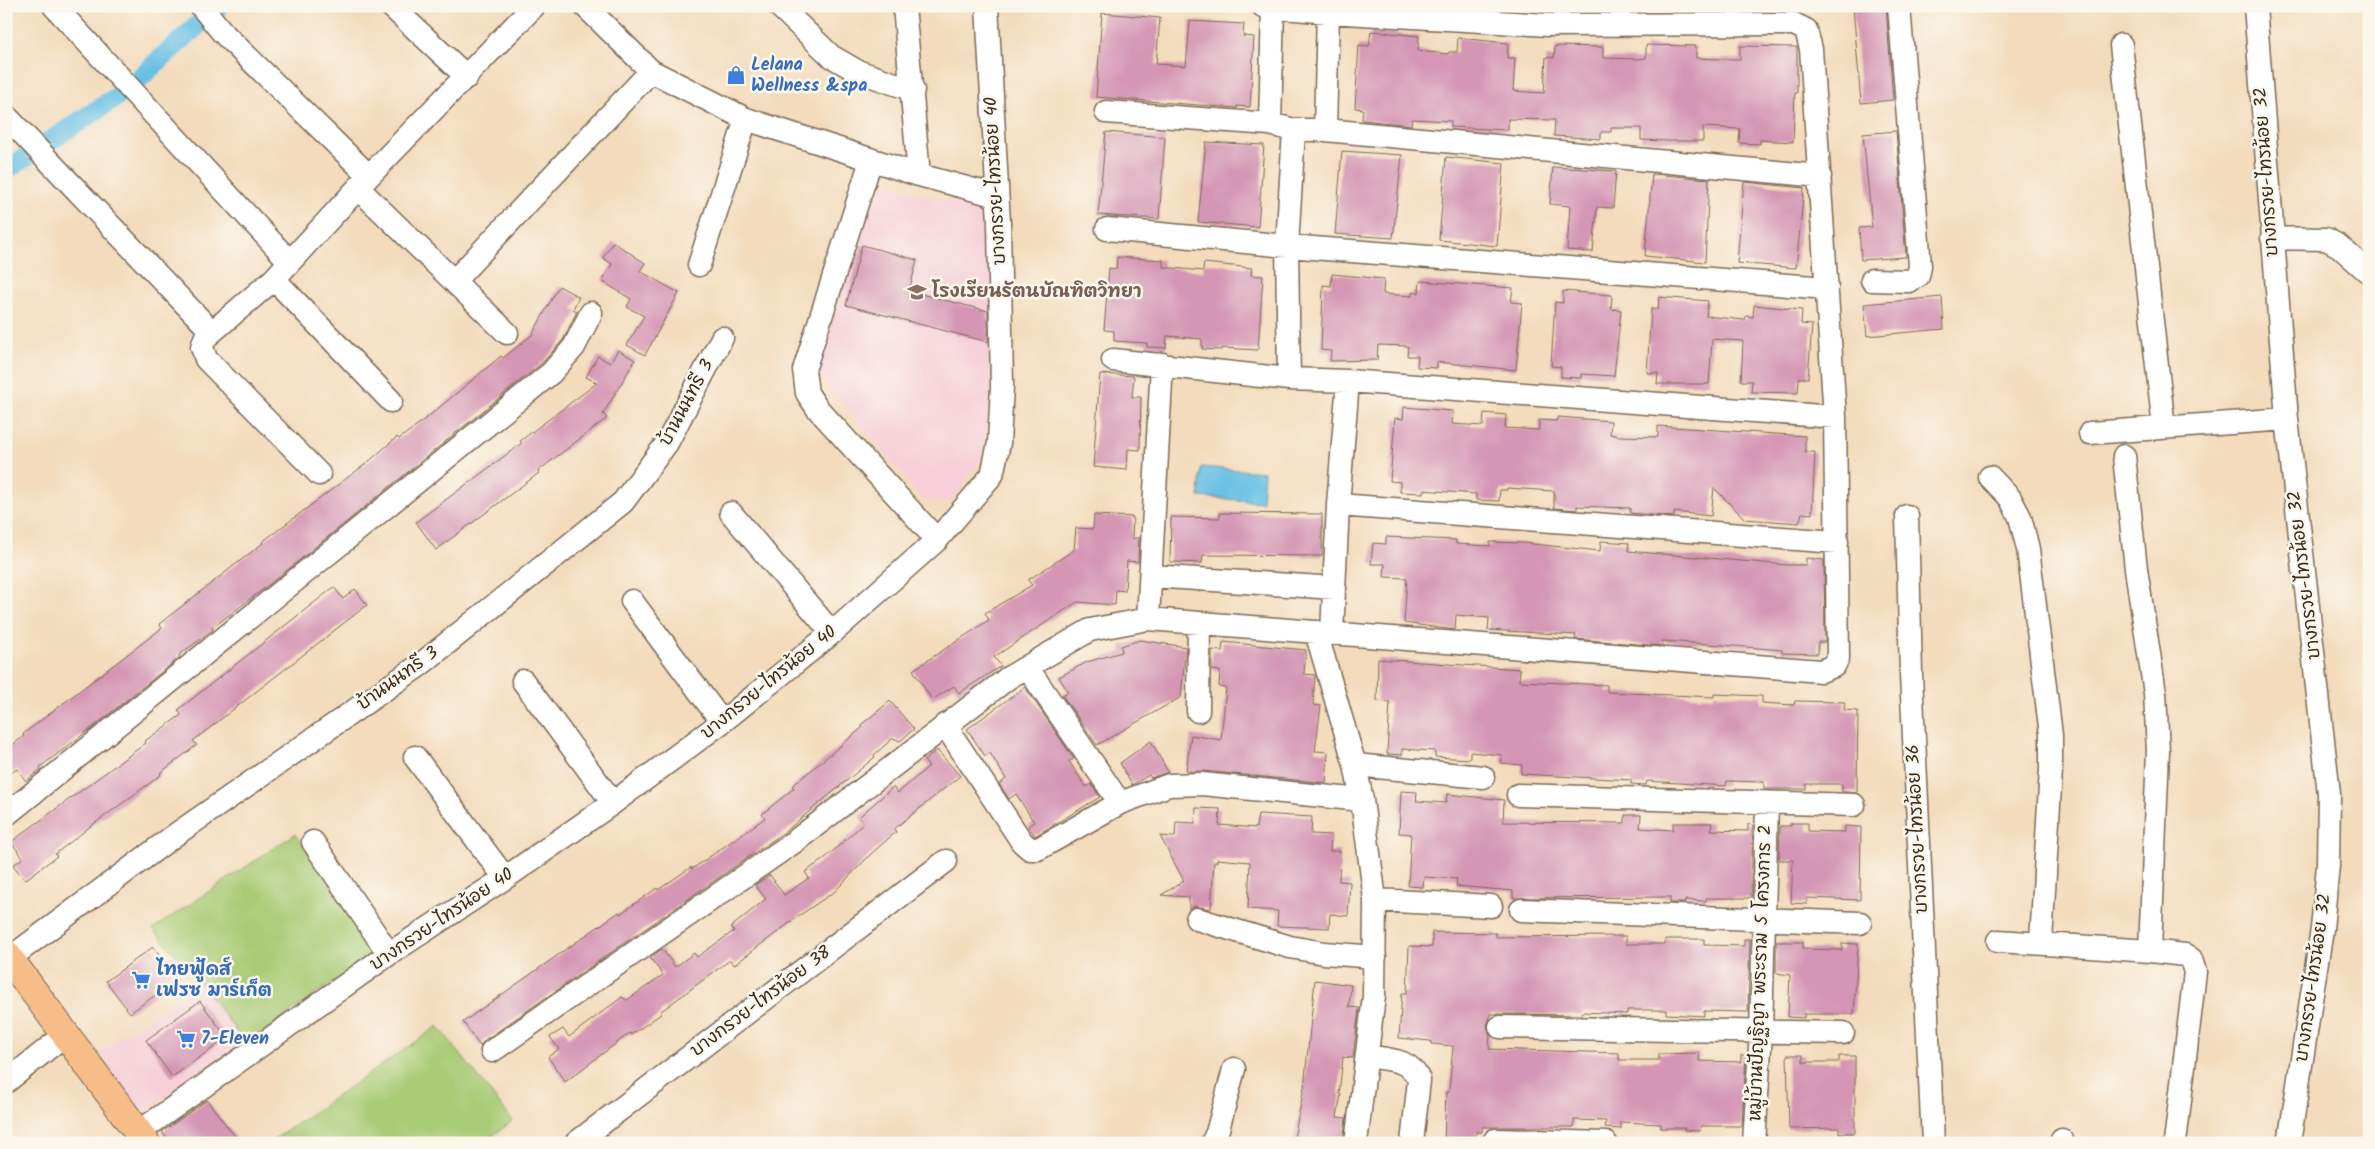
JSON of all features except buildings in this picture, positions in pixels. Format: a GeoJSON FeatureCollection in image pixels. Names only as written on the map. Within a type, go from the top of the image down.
{"type":"FeatureCollection","features":[{"type":"Feature","properties":{"kind":"main road"},"geometry":{"type":"LineString","coordinates":[[7,958],[66,1034],[142,1138]]}},
{"type":"Feature","properties":{"kind":"street"},"geometry":{"type":"LineString","coordinates":[[54,6],[288,261]]}},
{"type":"Feature","properties":{"kind":"street"},"geometry":{"type":"LineString","coordinates":[[201,6],[364,183],[507,333]]}},
{"type":"Feature","properties":{"kind":"street"},"geometry":{"type":"LineString","coordinates":[[391,6],[467,77]]}},
{"type":"Feature","properties":{"kind":"street"},"geometry":{"type":"LineString","coordinates":[[319,474],[206,359],[202,347],[205,338],[274,279],[288,261],[534,6]]}},
{"type":"Feature","properties":{"kind":"street"},"geometry":{"type":"LineString","coordinates":[[585,6],[652,70],[746,119],[919,175],[997,196]]}},
{"type":"Feature","properties":{"kind":"street"},"geometry":{"type":"LineString","coordinates":[[778,6],[831,56],[858,71],[913,90]]}},
{"type":"Feature","properties":{"kind":"street"},"geometry":{"type":"LineString","coordinates":[[904,6],[913,90],[919,175]]}},
{"type":"Feature","properties":{"kind":"street","name":"บางกรวย-ไทรน้อย 40"},"geometry":{"type":"LineString","coordinates":[[142,1138],[389,954],[505,878],[614,803],[722,722],[832,633],[937,540],[992,475],[1000,443],[1002,386],[997,196],[987,6]]}},
{"type":"Feature","properties":{"kind":"street"},"geometry":{"type":"LineString","coordinates":[[492,1051],[794,842],[1008,678],[1090,630],[1148,619],[1821,671],[1834,666],[1838,658],[1835,417],[1811,49],[1806,30],[1794,24],[1549,25],[1328,12],[1263,6]]}},
{"type":"Feature","properties":{"kind":"street"},"geometry":{"type":"LineString","coordinates":[[1872,280],[1909,281],[1918,276],[1920,266],[1899,6]]}},
{"type":"Feature","properties":{"kind":"street","name":"บางกรวย-ไทรน้อย 32"},"geometry":{"type":"LineString","coordinates":[[2255,6],[2287,419],[2329,794],[2328,864],[2322,929],[2289,1143]]}},
{"type":"Feature","properties":{"kind":"street"},"geometry":{"type":"LineString","coordinates":[[1270,124],[1273,7]]}},
{"type":"Feature","properties":{"kind":"street"},"geometry":{"type":"LineString","coordinates":[[1325,130],[1328,12]]}},
{"type":"Feature","properties":{"kind":"street"},"geometry":{"type":"LineString","coordinates":[[2121,45],[2164,428]]}},
{"type":"Feature","properties":{"kind":"street"},"geometry":{"type":"LineString","coordinates":[[455,280],[652,70]]}},
{"type":"Feature","properties":{"kind":"street"},"geometry":{"type":"LineString","coordinates":[[1106,112],[1270,124],[1294,130],[1325,130],[1820,176]]}},
{"type":"Feature","properties":{"kind":"street"},"geometry":{"type":"LineString","coordinates":[[6,116],[56,166],[212,332]]}},
{"type":"Feature","properties":{"kind":"street"},"geometry":{"type":"LineString","coordinates":[[699,265],[746,119]]}},
{"type":"Feature","properties":{"kind":"street"},"geometry":{"type":"LineString","coordinates":[[1288,379],[1287,246],[1294,130]]}},
{"type":"Feature","properties":{"kind":"street"},"geometry":{"type":"LineString","coordinates":[[871,160],[804,370],[807,393],[817,408],[937,540]]}},
{"type":"Feature","properties":{"kind":"street"},"geometry":{"type":"LineString","coordinates":[[1107,229],[1287,246],[1827,288]]}},
{"type":"Feature","properties":{"kind":"street"},"geometry":{"type":"LineString","coordinates":[[2272,238],[2326,238],[2339,246],[2366,271]]}},
{"type":"Feature","properties":{"kind":"street"},"geometry":{"type":"LineString","coordinates":[[274,279],[391,401]]}},
{"type":"Feature","properties":{"kind":"street"},"geometry":{"type":"LineString","coordinates":[[6,815],[551,373],[574,347],[591,313]]}},
{"type":"Feature","properties":{"kind":"street","name":"บ้านนนทรี 3"},"geometry":{"type":"LineString","coordinates":[[7,958],[175,835],[420,665],[623,502],[667,443],[722,338]]}},
{"type":"Feature","properties":{"kind":"street"},"geometry":{"type":"LineString","coordinates":[[1113,360],[1288,379],[1348,381],[1835,417]]}},
{"type":"Feature","properties":{"kind":"street"},"geometry":{"type":"LineString","coordinates":[[1148,619],[1162,364]]}},
{"type":"Feature","properties":{"kind":"street"},"geometry":{"type":"LineString","coordinates":[[1348,381],[1338,505],[1334,588],[1324,633],[1362,800],[1375,900],[1375,957],[1367,1056],[1356,1143]]}},
{"type":"Feature","properties":{"kind":"street"},"geometry":{"type":"LineString","coordinates":[[2090,434],[2287,419]]}},
{"type":"Feature","properties":{"kind":"street"},"geometry":{"type":"LineString","coordinates":[[2124,456],[2136,569],[2155,693],[2158,751],[2150,951]]}},
{"type":"Feature","properties":{"kind":"street"},"geometry":{"type":"LineString","coordinates":[[1990,477],[2010,498],[2020,517],[2028,549],[2050,727],[2052,769],[2041,942]]}},
{"type":"Feature","properties":{"kind":"street"},"geometry":{"type":"LineString","coordinates":[[1338,505],[1837,542]]}},
{"type":"Feature","properties":{"kind":"street"},"geometry":{"type":"LineString","coordinates":[[731,513],[832,633]]}},
{"type":"Feature","properties":{"kind":"street","name":"บางกรวย-ไทรน้อย 36"},"geometry":{"type":"LineString","coordinates":[[1907,516],[1912,684],[1933,1143]]}},
{"type":"Feature","properties":{"kind":"street"},"geometry":{"type":"LineString","coordinates":[[1151,576],[1334,588]]}},
{"type":"Feature","properties":{"kind":"street"},"geometry":{"type":"LineString","coordinates":[[632,601],[722,722]]}},
{"type":"Feature","properties":{"kind":"street"},"geometry":{"type":"LineString","coordinates":[[1198,711],[1200,624]]}},
{"type":"Feature","properties":{"kind":"street"},"geometry":{"type":"LineString","coordinates":[[1027,667],[1120,803]]}},
{"type":"Feature","properties":{"kind":"street"},"geometry":{"type":"LineString","coordinates":[[523,681],[614,803]]}},
{"type":"Feature","properties":{"kind":"street"},"geometry":{"type":"LineString","coordinates":[[945,725],[1022,842],[1030,849],[1038,849],[1120,803],[1169,785],[1202,784],[1362,800]]}},
{"type":"Feature","properties":{"kind":"street"},"geometry":{"type":"LineString","coordinates":[[415,757],[505,878]]}},
{"type":"Feature","properties":{"kind":"street"},"geometry":{"type":"LineString","coordinates":[[1355,765],[1483,777]]}},
{"type":"Feature","properties":{"kind":"street"},"geometry":{"type":"LineString","coordinates":[[1518,795],[1854,805]]}},
{"type":"Feature","properties":{"kind":"street","name":"หมู่บ้านปัญฐิญา พระราม 5 โครงการ 2"},"geometry":{"type":"LineString","coordinates":[[1754,1143],[1761,1032],[1768,803]]}},
{"type":"Feature","properties":{"kind":"street"},"geometry":{"type":"LineString","coordinates":[[313,842],[389,954]]}},
{"type":"Feature","properties":{"kind":"street","name":"บางกรวย-ไทรน้อย 38"},"geometry":{"type":"LineString","coordinates":[[576,1143],[946,861]]}},
{"type":"Feature","properties":{"kind":"street"},"geometry":{"type":"LineString","coordinates":[[1375,900],[1491,906]]}},
{"type":"Feature","properties":{"kind":"street"},"geometry":{"type":"LineString","coordinates":[[1521,910],[1860,923]]}},
{"type":"Feature","properties":{"kind":"street"},"geometry":{"type":"LineString","coordinates":[[1197,919],[1290,947],[1324,953],[1375,957]]}},
{"type":"Feature","properties":{"kind":"street"},"geometry":{"type":"LineString","coordinates":[[1998,941],[2041,942],[2150,951],[2185,955],[2191,959],[2195,972],[2175,1143]]}},
{"type":"Feature","properties":{"kind":"street"},"geometry":{"type":"LineString","coordinates":[[1500,1027],[1843,1033]]}},
{"type":"Feature","properties":{"kind":"street"},"geometry":{"type":"LineString","coordinates":[[6,1082],[66,1034]]}},
{"type":"Feature","properties":{"kind":"street"},"geometry":{"type":"LineString","coordinates":[[1367,1056],[1407,1062],[1416,1070],[1420,1080],[1412,1143]]}},
{"type":"Feature","properties":{"kind":"street"},"geometry":{"type":"LineString","coordinates":[[1212,1143],[1217,1133],[1234,1069]]}},
{"type":"Feature","properties":{"kind":"street"},"geometry":{"type":"LineString","coordinates":[[1495,1140],[1606,1143]]}},
{"type":"Feature","properties":{"kind":"shaded area","name":"โรงเรียนรัตนบัณฑิตวิทยา"},"geometry":{"type":"Polygon","coordinates":[[[878,183],[992,213],[993,382],[982,459],[952,501],[924,501],[816,371],[878,183]]]}},
{"type":"Feature","properties":{"kind":"shaded area"},"geometry":{"type":"Polygon","coordinates":[[[201,984],[246,1044],[141,1114],[99,1052],[201,984]]]}},
{"type":"Feature","properties":{"kind":"green space"},"geometry":{"type":"Polygon","coordinates":[[[295,834],[378,950],[246,1044],[201,984],[153,929],[295,834]]]}},
{"type":"Feature","properties":{"kind":"green space"},"geometry":{"type":"Polygon","coordinates":[[[438,1026],[513,1121],[482,1143],[269,1143],[438,1026]]]}},
{"type":"Feature","properties":{"kind":"water"},"geometry":{"type":"Polygon","coordinates":[[[1201,467],[1264,472],[1262,502],[1199,497],[1201,467]]]}},
{"type":"Feature","properties":{"kind":"waterway"},"geometry":{"type":"LineString","coordinates":[[6,170],[124,92],[219,6]]}},
{"type":"Feature","properties":{"kind":"place","name":"Lelana Wellness &spa"},"geometry":{"type":"Point","coordinates":[736,75]}},
{"type":"Feature","properties":{"kind":"place","name":"โรงเรียนรัตนบัณฑิตวิทยา"},"geometry":{"type":"Point","coordinates":[917,292]}},
{"type":"Feature","properties":{"kind":"place","name":"ไทยฟู้ดส์ เฟรซ มาร์เก็ต"},"geometry":{"type":"Point","coordinates":[141,980]}},
{"type":"Feature","properties":{"kind":"place","name":"7-Eleven"},"geometry":{"type":"Point","coordinates":[186,1039]}}]}
